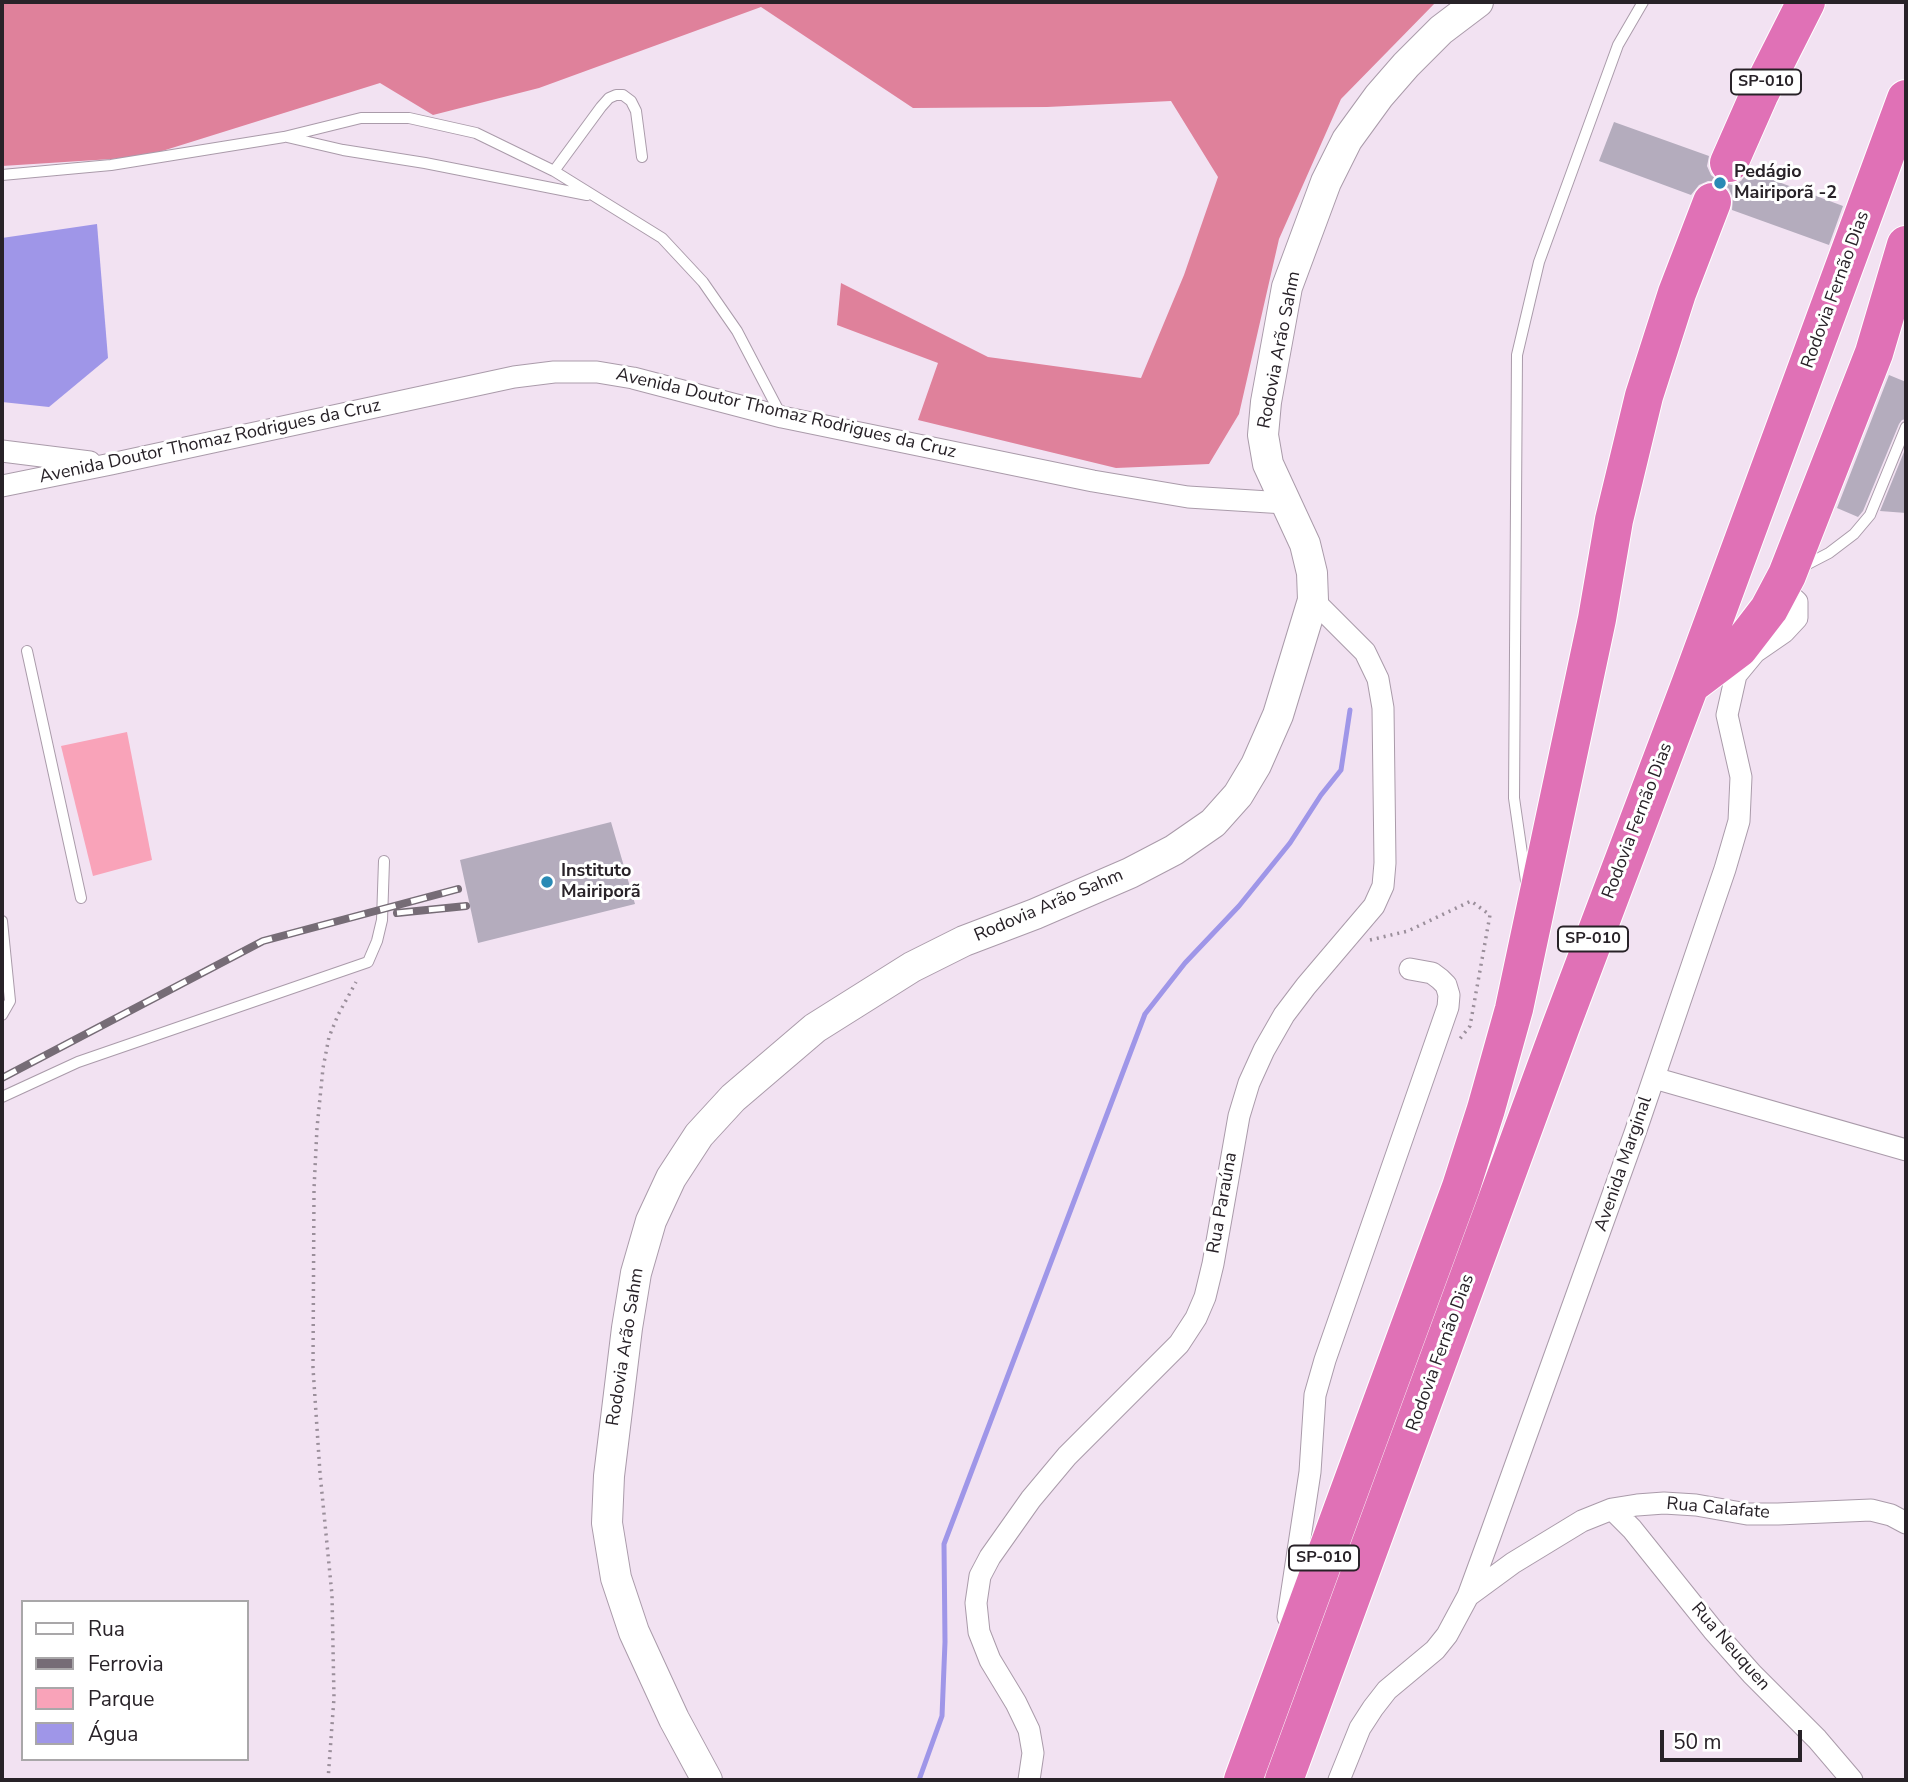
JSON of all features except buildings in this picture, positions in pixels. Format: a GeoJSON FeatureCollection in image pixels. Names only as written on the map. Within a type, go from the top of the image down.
{"type":"FeatureCollection","features":[{"type":"Feature","properties":{"kind":"highway","name":"SP-010"},"geometry":{"type":"LineString","coordinates":[[1728,163],[1806,2]]}},
{"type":"Feature","properties":{"kind":"highway","name":"Rodovia Fernão Dias"},"geometry":{"type":"LineString","coordinates":[[1284,1780],[1906,100]]}},
{"type":"Feature","properties":{"kind":"highway","name":"SP-010"},"geometry":{"type":"LineString","coordinates":[[1243,1780],[1461,1187],[1486,1109],[1514,1009],[1597,619],[1614,520],[1644,396],[1677,293],[1712,202]]}},
{"type":"Feature","properties":{"kind":"highway"},"geometry":{"type":"LineString","coordinates":[[1690,685],[1739,648],[1769,609],[1784,581],[1870,365],[1895,324],[1906,245]]}},
{"type":"Feature","properties":{"kind":"street","name":"Rodovia Arão Sahm"},"geometry":{"type":"LineString","coordinates":[[707,1780],[674,1719],[634,1632],[616,1578],[607,1523],[609,1476],[620,1377],[635,1273],[651,1221],[671,1178],[699,1135],[733,1098],[815,1028],[912,967],[964,941],[1130,873],[1174,850],[1213,823],[1238,795],[1256,765],[1278,715],[1313,600],[1312,573],[1305,544],[1268,464],[1263,435],[1266,402],[1287,287],[1326,182],[1347,140],[1406,65],[1441,30],[1478,2]]}},
{"type":"Feature","properties":{"kind":"street","name":"Avenida Doutor Thomaz Rodrigues da Cruz"},"geometry":{"type":"LineString","coordinates":[[2,486],[514,377],[554,372],[597,372],[633,378],[782,417],[1093,481],[1188,497],[1284,503]]}},
{"type":"Feature","properties":{"kind":"street"},"geometry":{"type":"LineString","coordinates":[[2,451],[111,464]]}},
{"type":"Feature","properties":{"kind":"street","name":"Avenida Marginal"},"geometry":{"type":"LineString","coordinates":[[1339,1780],[1360,1728],[1387,1690],[1435,1650],[1447,1635],[1468,1596],[1513,1475],[1725,869],[1739,821],[1741,777],[1727,715],[1736,675],[1755,652],[1784,632],[1797,618],[1797,602],[1784,581]]}},
{"type":"Feature","properties":{"kind":"street","name":"Rua Paraúna"},"geometry":{"type":"LineString","coordinates":[[1029,1780],[1033,1753],[1029,1730],[990,1660],[979,1632],[976,1603],[980,1576],[990,1557],[1031,1499],[1068,1456],[1179,1344],[1196,1318],[1205,1297],[1213,1264],[1239,1116],[1249,1083],[1284,1015],[1374,906],[1382,886],[1385,863],[1384,708],[1378,680],[1365,652],[1313,600]]}},
{"type":"Feature","properties":{"kind":"street"},"geometry":{"type":"LineString","coordinates":[[1279,1681],[1310,1472],[1315,1395],[1448,1007],[1449,995],[1446,985],[1440,979],[1432,973],[1410,969]]}},
{"type":"Feature","properties":{"kind":"street"},"geometry":{"type":"LineString","coordinates":[[1654,1077],[1906,1150]]}},
{"type":"Feature","properties":{"kind":"street","name":"Rua Calafate"},"geometry":{"type":"LineString","coordinates":[[1468,1596],[1513,1563],[1582,1521],[1612,1510],[1637,1505],[1696,1505],[1747,1514],[1871,1510],[1906,1522]]}},
{"type":"Feature","properties":{"kind":"street","name":"Rua Neuquen"},"geometry":{"type":"LineString","coordinates":[[1612,1510],[1632,1529],[1752,1674],[1817,1739],[1852,1780]]}},
{"type":"Feature","properties":{"kind":"lane"},"geometry":{"type":"LineString","coordinates":[[1532,923],[1514,798],[1517,355],[1544,249],[1618,45],[1643,2]]}},
{"type":"Feature","properties":{"kind":"lane"},"geometry":{"type":"LineString","coordinates":[[554,171],[601,107],[616,95],[623,95],[631,101],[636,111],[642,157]]}},
{"type":"Feature","properties":{"kind":"lane"},"geometry":{"type":"LineString","coordinates":[[2,175],[111,165],[284,137],[361,118],[409,118],[476,133],[554,171],[662,238],[702,282],[737,331],[782,417]]}},
{"type":"Feature","properties":{"kind":"lane"},"geometry":{"type":"LineString","coordinates":[[284,137],[595,197]]}},
{"type":"Feature","properties":{"kind":"lane"},"geometry":{"type":"LineString","coordinates":[[1784,581],[1854,534],[1870,515],[1906,427]]}},
{"type":"Feature","properties":{"kind":"lane"},"geometry":{"type":"LineString","coordinates":[[27,651],[81,898]]}},
{"type":"Feature","properties":{"kind":"lane"},"geometry":{"type":"LineString","coordinates":[[2,1097],[78,1062],[368,962],[382,919],[384,861]]}},
{"type":"Feature","properties":{"kind":"lane"},"geometry":{"type":"LineString","coordinates":[[2,922],[10,1001],[2,1015]]}},
{"type":"Feature","properties":{"kind":"path"},"geometry":{"type":"LineString","coordinates":[[328,1780],[334,1698],[331,1595],[313,1368],[314,1177],[323,1068],[329,1037],[347,997],[368,962]]}},
{"type":"Feature","properties":{"kind":"green space"},"geometry":{"type":"Polygon","coordinates":[[[127,732],[152,860],[93,876],[61,746],[127,732]]]}},
{"type":"Feature","properties":{"kind":"shaded area"},"geometry":{"type":"Polygon","coordinates":[[[2,2],[1436,2],[1341,99],[1279,239],[1239,414],[1209,464],[1116,468],[918,420],[938,363],[837,325],[841,283],[988,357],[1141,378],[1184,275],[1218,177],[1171,101],[1047,107],[913,108],[761,7],[539,88],[433,115],[380,83],[143,157],[2,166],[2,2]]]}},
{"type":"Feature","properties":{"kind":"water"},"geometry":{"type":"Polygon","coordinates":[[[97,224],[108,358],[49,407],[2,402],[2,238],[97,224]]]}},
{"type":"Feature","properties":{"kind":"waterway"},"geometry":{"type":"LineString","coordinates":[[919,1780],[942,1716],[945,1642],[944,1544],[1145,1014],[1185,963],[1239,906],[1290,843],[1341,770],[1350,710]]}},
{"type":"Feature","properties":{"kind":"railway"},"geometry":{"type":"LineString","coordinates":[[2,1078],[263,941],[458,889]]}},
{"type":"Feature","properties":{"kind":"railway"},"geometry":{"type":"LineString","coordinates":[[397,913],[466,906]]}},
{"type":"Feature","properties":{"kind":"place","name":"Pedágio Mairiporã -2"},"geometry":{"type":"Point","coordinates":[1720,183]}},
{"type":"Feature","properties":{"kind":"place","name":"Instituto Mairiporã"},"geometry":{"type":"Point","coordinates":[547,882]}}]}
